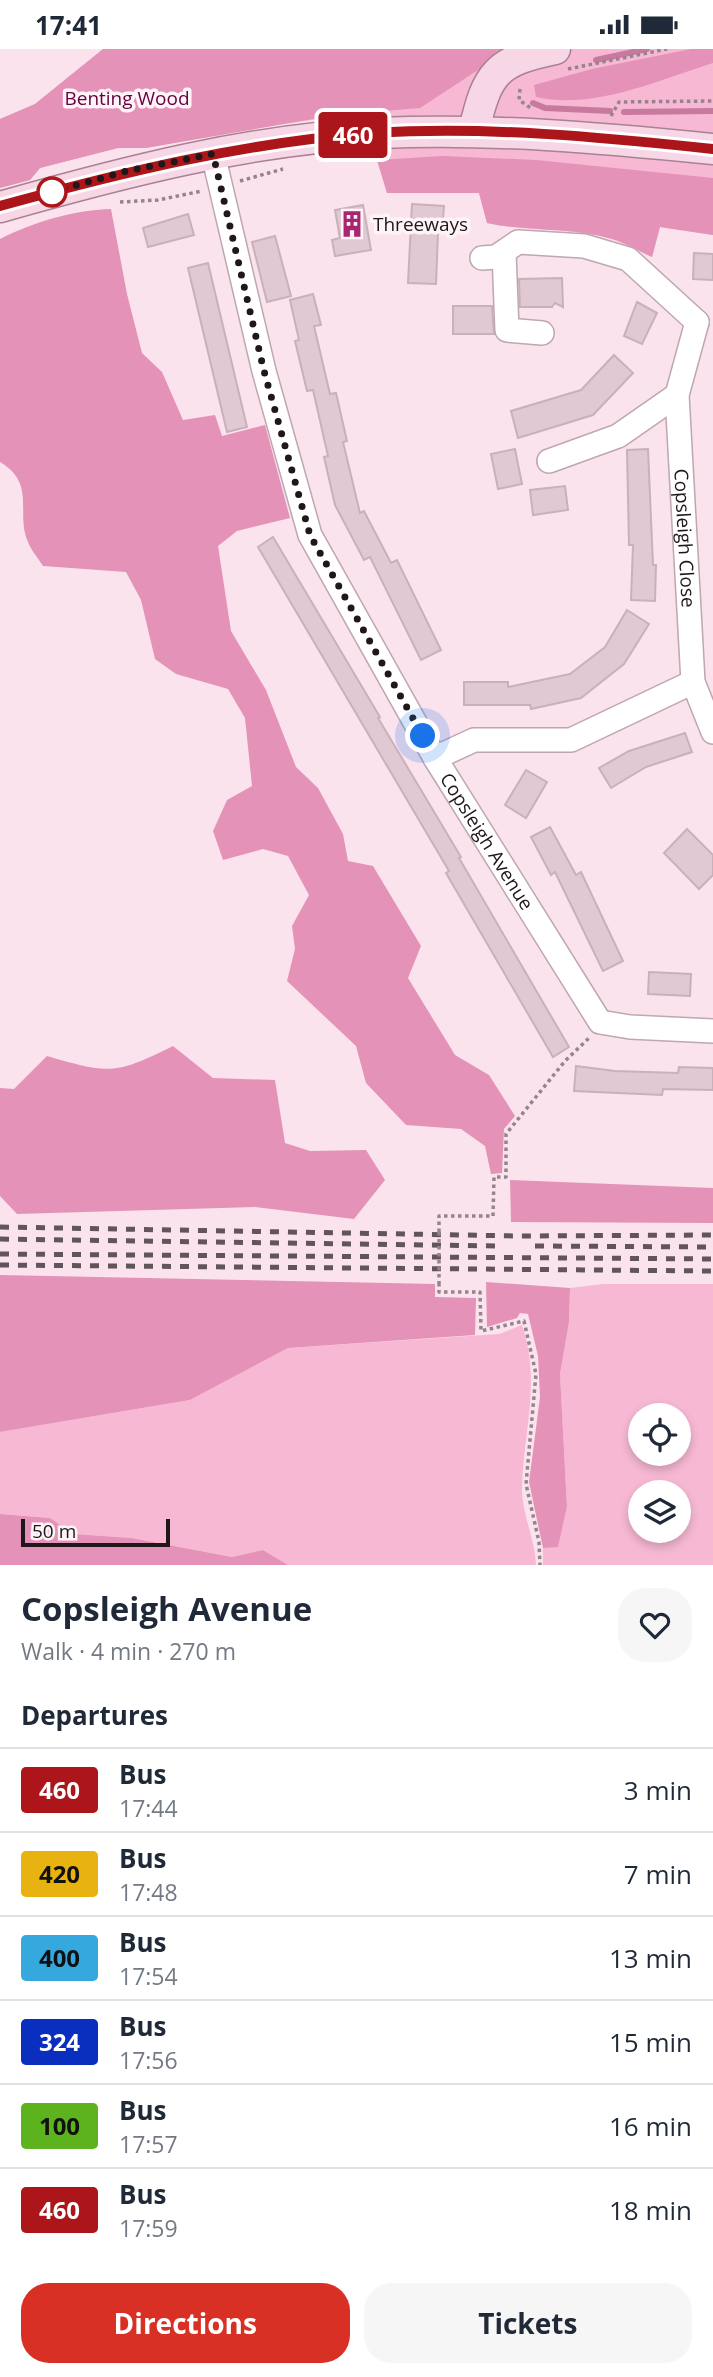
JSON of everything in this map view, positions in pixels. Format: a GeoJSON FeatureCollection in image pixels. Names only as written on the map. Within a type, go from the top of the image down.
{"type":"FeatureCollection","features":[{"type":"Feature","properties":{"kind":"main road"},"geometry":{"type":"LineString","coordinates":[[474,131],[481,100],[504,65],[520,56],[561,59]]}},
{"type":"Feature","properties":{"kind":"main road"},"geometry":{"type":"LineString","coordinates":[[0,207],[127,171],[213,154],[340,136],[474,131],[713,149]]}},
{"type":"Feature","properties":{"kind":"street","name":"Copsleigh Avenue"},"geometry":{"type":"LineString","coordinates":[[213,154],[264,371],[310,535],[435,758],[600,1022]]}},
{"type":"Feature","properties":{"kind":"street","name":"Copsleigh Close"},"geometry":{"type":"LineString","coordinates":[[542,333],[506,330],[493,255],[518,242],[584,246],[628,259],[705,322],[677,395],[693,682],[713,732]]}},
{"type":"Feature","properties":{"kind":"street"},"geometry":{"type":"LineString","coordinates":[[549,461],[618,436],[677,395]]}},
{"type":"Feature","properties":{"kind":"street"},"geometry":{"type":"LineString","coordinates":[[435,758],[474,740],[571,740],[693,682]]}},
{"type":"Feature","properties":{"kind":"street"},"geometry":{"type":"LineString","coordinates":[[600,1022],[630,1027],[713,1031]]}},
{"type":"Feature","properties":{"kind":"path"},"geometry":{"type":"LineString","coordinates":[[561,59],[667,49]]}},
{"type":"Feature","properties":{"kind":"path"},"geometry":{"type":"LineString","coordinates":[[524,83],[519,90],[519,100],[536,111]]}},
{"type":"Feature","properties":{"kind":"path"},"geometry":{"type":"LineString","coordinates":[[602,140],[619,102],[713,101]]}},
{"type":"Feature","properties":{"kind":"path"},"geometry":{"type":"LineString","coordinates":[[116,202],[158,199],[221,187],[293,166]]}},
{"type":"Feature","properties":{"kind":"path"},"geometry":{"type":"LineString","coordinates":[[540,1565],[539,1542],[526,1484],[536,1374],[524,1321],[481,1331],[480,1292],[439,1292],[439,1216],[494,1216],[494,1177],[506,1177],[506,1134],[600,1022]]}},
{"type":"Feature","properties":{"kind":"green space"},"geometry":{"type":"Polygon","coordinates":[[[103,49],[713,49],[713,235],[660,227],[652,257],[597,235],[487,223],[479,193],[387,193],[377,160],[370,112],[241,130],[146,148],[118,148],[40,168],[30,180],[0,188],[0,119],[35,104],[103,49]]]}},
{"type":"Feature","properties":{"kind":"green space","name":"Benting Wood"},"geometry":{"type":"Polygon","coordinates":[[[103,49],[524,49],[504,53],[420,108],[336,115],[146,148],[118,148],[40,168],[30,180],[0,188],[0,119],[35,104],[103,49]]]}},
{"type":"Feature","properties":{"kind":"green space"},"geometry":{"type":"Polygon","coordinates":[[[691,49],[713,49],[713,63],[648,85],[603,96],[581,100],[536,97],[534,85],[592,69],[691,49]]]}},
{"type":"Feature","properties":{"kind":"green space"},"geometry":{"type":"Polygon","coordinates":[[[442,156],[536,160],[713,178],[713,235],[660,227],[652,257],[597,235],[487,223],[479,193],[387,193],[377,160],[442,156]]]}},
{"type":"Feature","properties":{"kind":"green space"},"geometry":{"type":"Polygon","coordinates":[[[111,209],[127,294],[142,353],[162,372],[183,420],[215,415],[222,436],[265,425],[290,518],[237,531],[218,546],[231,631],[266,690],[296,767],[318,788],[343,834],[348,861],[373,866],[421,946],[408,978],[455,1055],[489,1075],[515,1116],[504,1129],[502,1173],[491,1174],[485,1146],[461,1129],[406,1125],[366,1083],[356,1046],[287,981],[295,949],[292,926],[309,895],[288,856],[263,849],[223,860],[213,831],[227,800],[252,786],[245,718],[228,689],[176,674],[155,659],[141,600],[126,572],[43,566],[28,542],[23,520],[22,489],[11,471],[0,462],[0,239],[54,218],[111,209]]]}},
{"type":"Feature","properties":{"kind":"green space"},"geometry":{"type":"Polygon","coordinates":[[[173,1046],[213,1078],[275,1080],[285,1143],[310,1151],[366,1150],[385,1180],[354,1219],[255,1207],[17,1214],[0,1196],[0,1088],[14,1089],[47,1056],[85,1066],[111,1069],[138,1062],[173,1046]]]}},
{"type":"Feature","properties":{"kind":"green space"},"geometry":{"type":"Polygon","coordinates":[[[510,1180],[713,1188],[713,1223],[511,1222],[510,1180]]]}},
{"type":"Feature","properties":{"kind":"green space"},"geometry":{"type":"Polygon","coordinates":[[[0,1275],[435,1284],[435,1297],[476,1298],[475,1335],[288,1348],[190,1400],[0,1432],[0,1275]]]}},
{"type":"Feature","properties":{"kind":"green space"},"geometry":{"type":"Polygon","coordinates":[[[486,1282],[570,1288],[569,1322],[560,1374],[567,1507],[558,1547],[543,1548],[529,1482],[540,1397],[538,1356],[528,1314],[520,1313],[517,1318],[487,1327],[486,1282]]]}},
{"type":"Feature","properties":{"kind":"green space"},"geometry":{"type":"Polygon","coordinates":[[[603,1284],[713,1284],[713,1565],[543,1565],[543,1548],[558,1546],[567,1507],[560,1374],[569,1322],[570,1288],[603,1284]]]}},
{"type":"Feature","properties":{"kind":"green space"},"geometry":{"type":"Polygon","coordinates":[[[522,1325],[528,1345],[531,1385],[522,1496],[536,1565],[288,1565],[263,1550],[232,1557],[132,1538],[74,1534],[50,1518],[0,1514],[0,1432],[190,1400],[288,1348],[499,1334],[522,1325]]]}},
{"type":"Feature","properties":{"kind":"green space"},"geometry":{"type":"Polygon","coordinates":[[[0,1514],[50,1518],[74,1534],[132,1538],[232,1557],[263,1550],[288,1565],[0,1565],[0,1514]]]}},
{"type":"Feature","properties":{"kind":"building"},"geometry":{"type":"Polygon","coordinates":[[[412,204],[444,206],[442,232],[438,232],[436,284],[408,283],[412,204]]]}},
{"type":"Feature","properties":{"kind":"building","name":"Threeways"},"geometry":{"type":"Polygon","coordinates":[[[363,205],[371,250],[335,256],[332,240],[340,238],[335,210],[363,205]]]}},
{"type":"Feature","properties":{"kind":"building"},"geometry":{"type":"Polygon","coordinates":[[[188,214],[194,235],[148,247],[143,228],[188,214]]]}},
{"type":"Feature","properties":{"kind":"building"},"geometry":{"type":"Polygon","coordinates":[[[275,236],[291,296],[267,302],[252,242],[275,236]]]}},
{"type":"Feature","properties":{"kind":"building"},"geometry":{"type":"Polygon","coordinates":[[[694,253],[713,254],[713,280],[693,279],[694,253]]]}},
{"type":"Feature","properties":{"kind":"building"},"geometry":{"type":"Polygon","coordinates":[[[208,263],[247,427],[227,432],[188,268],[208,263]]]}},
{"type":"Feature","properties":{"kind":"building"},"geometry":{"type":"Polygon","coordinates":[[[562,278],[563,307],[555,303],[552,307],[520,307],[519,279],[562,278]]]}},
{"type":"Feature","properties":{"kind":"building"},"geometry":{"type":"Polygon","coordinates":[[[313,294],[321,325],[314,326],[330,394],[336,393],[347,441],[343,442],[360,513],[364,511],[391,563],[397,560],[441,650],[421,660],[370,557],[364,560],[335,505],[324,457],[328,456],[313,390],[307,391],[295,341],[299,340],[290,300],[313,294]]]}},
{"type":"Feature","properties":{"kind":"building"},"geometry":{"type":"Polygon","coordinates":[[[637,302],[657,313],[642,344],[624,336],[637,302]]]}},
{"type":"Feature","properties":{"kind":"building"},"geometry":{"type":"Polygon","coordinates":[[[453,306],[492,306],[494,334],[453,334],[453,306]]]}},
{"type":"Feature","properties":{"kind":"building"},"geometry":{"type":"Polygon","coordinates":[[[614,355],[633,373],[593,415],[518,438],[511,411],[581,390],[614,355]]]}},
{"type":"Feature","properties":{"kind":"building"},"geometry":{"type":"Polygon","coordinates":[[[515,449],[522,484],[498,489],[491,454],[515,449]]]}},
{"type":"Feature","properties":{"kind":"building"},"geometry":{"type":"Polygon","coordinates":[[[648,449],[653,565],[656,565],[655,601],[631,600],[633,545],[629,545],[627,450],[648,449]]]}},
{"type":"Feature","properties":{"kind":"building"},"geometry":{"type":"Polygon","coordinates":[[[565,486],[568,510],[533,515],[530,490],[565,486]]]}},
{"type":"Feature","properties":{"kind":"building"},"geometry":{"type":"Polygon","coordinates":[[[273,537],[380,717],[378,718],[569,1047],[553,1057],[446,873],[449,871],[258,547],[273,537]]]}},
{"type":"Feature","properties":{"kind":"building"},"geometry":{"type":"Polygon","coordinates":[[[627,610],[649,624],[624,664],[581,698],[531,709],[530,705],[464,705],[464,682],[508,682],[508,687],[570,674],[605,647],[627,610]]]}},
{"type":"Feature","properties":{"kind":"building"},"geometry":{"type":"Polygon","coordinates":[[[685,733],[692,752],[646,767],[611,788],[599,768],[629,751],[685,733]]]}},
{"type":"Feature","properties":{"kind":"building"},"geometry":{"type":"Polygon","coordinates":[[[526,770],[547,782],[526,818],[505,805],[526,770]]]}},
{"type":"Feature","properties":{"kind":"building"},"geometry":{"type":"Polygon","coordinates":[[[550,827],[576,875],[581,872],[623,961],[603,971],[555,872],[551,875],[531,837],[550,827]]]}},
{"type":"Feature","properties":{"kind":"building"},"geometry":{"type":"Polygon","coordinates":[[[687,829],[713,855],[713,875],[699,889],[664,853],[687,829]]]}},
{"type":"Feature","properties":{"kind":"building"},"geometry":{"type":"Polygon","coordinates":[[[649,972],[691,974],[690,996],[648,994],[649,972]]]}},
{"type":"Feature","properties":{"kind":"building"},"geometry":{"type":"Polygon","coordinates":[[[576,1066],[615,1071],[678,1073],[679,1067],[713,1068],[713,1090],[663,1089],[662,1095],[574,1091],[576,1066]]]}},
{"type":"Feature","properties":{"kind":"waterway"},"geometry":{"type":"LineString","coordinates":[[596,60],[647,49]]}},
{"type":"Feature","properties":{"kind":"waterway"},"geometry":{"type":"LineString","coordinates":[[533,103],[545,108],[610,111]]}},
{"type":"Feature","properties":{"kind":"waterway"},"geometry":{"type":"LineString","coordinates":[[624,112],[713,111]]}},
{"type":"Feature","properties":{"kind":"railway"},"geometry":{"type":"LineString","coordinates":[[0,1227],[519,1236],[713,1235]]}},
{"type":"Feature","properties":{"kind":"railway"},"geometry":{"type":"LineString","coordinates":[[0,1239],[500,1246]]}},
{"type":"Feature","properties":{"kind":"railway"},"geometry":{"type":"LineString","coordinates":[[535,1246],[713,1247]]}},
{"type":"Feature","properties":{"kind":"railway"},"geometry":{"type":"LineString","coordinates":[[0,1254],[713,1259]]}},
{"type":"Feature","properties":{"kind":"railway"},"geometry":{"type":"LineString","coordinates":[[0,1265],[713,1271]]}},
{"type":"Feature","properties":{"kind":"bus line","name":"460"},"geometry":{"type":"LineString","coordinates":[[0,206],[127,171],[213,154],[359,134],[474,131],[713,149]]}},
{"type":"Feature","properties":{"kind":"place","name":"Threeways"},"geometry":{"type":"Point","coordinates":[352,224]}},
{"type":"Feature","properties":{"kind":"route"},"geometry":{"type":"LineString","coordinates":[[52,192],[127,171],[213,154],[264,371],[310,535],[423,736]]}}]}
